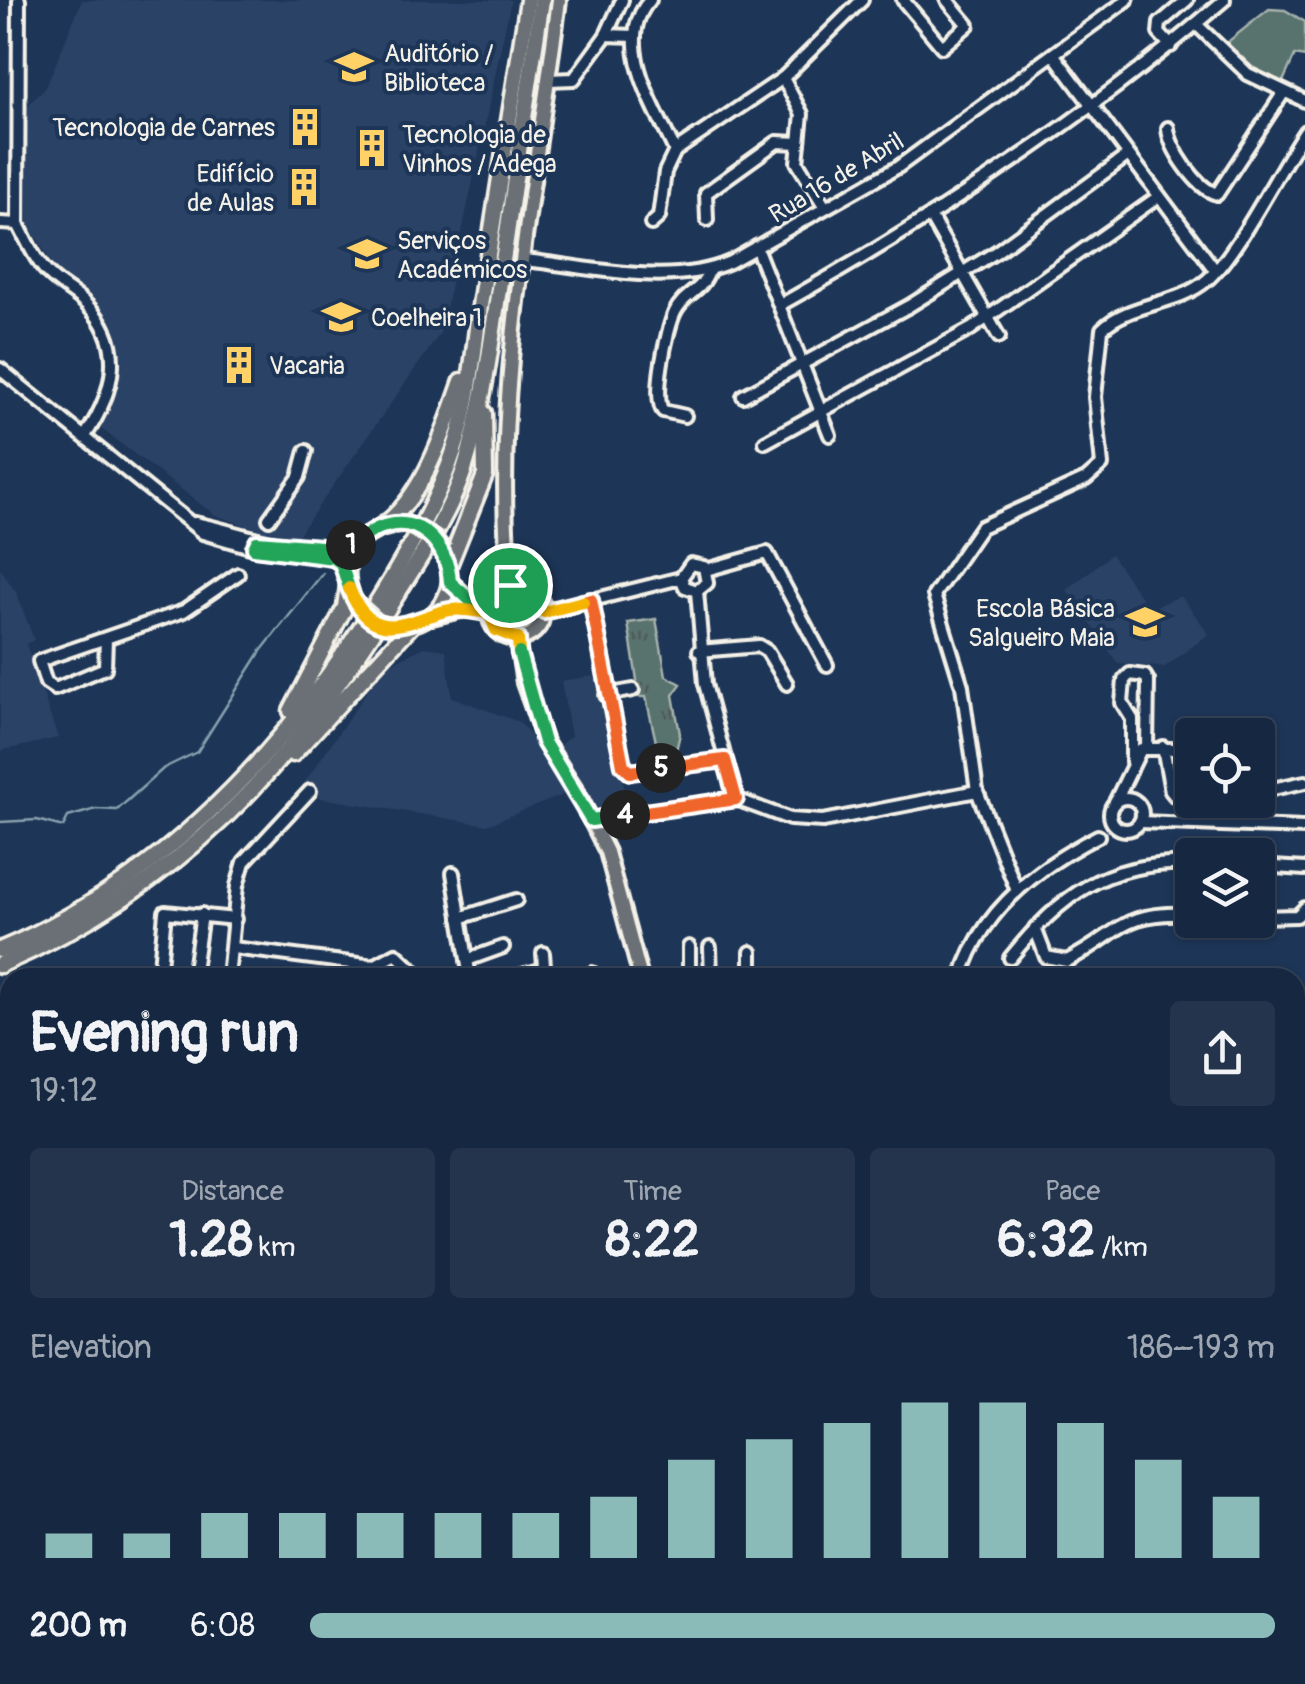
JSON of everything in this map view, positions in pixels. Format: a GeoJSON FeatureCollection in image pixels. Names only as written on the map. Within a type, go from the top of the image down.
{"type":"FeatureCollection","features":[{"type":"Feature","properties":{"kind":"highway"},"geometry":{"type":"LineString","coordinates":[[0,950],[37,934],[136,875],[201,822],[268,755],[358,633],[441,489],[463,419],[528,0]]}},
{"type":"Feature","properties":{"kind":"highway"},"geometry":{"type":"LineString","coordinates":[[270,774],[366,645],[443,520],[466,464],[494,328],[542,0]]}},
{"type":"Feature","properties":{"kind":"highway"},"geometry":{"type":"LineString","coordinates":[[379,528],[400,512],[418,484],[473,349]]}},
{"type":"Feature","properties":{"kind":"highway"},"geometry":{"type":"LineString","coordinates":[[447,558],[485,475],[483,388]]}},
{"type":"Feature","properties":{"kind":"highway"},"geometry":{"type":"LineString","coordinates":[[268,755],[345,608],[348,582]]}},
{"type":"Feature","properties":{"kind":"highway"},"geometry":{"type":"LineString","coordinates":[[0,964],[47,944],[166,872],[300,748],[418,623]]}},
{"type":"Feature","properties":{"kind":"main road"},"geometry":{"type":"LineString","coordinates":[[510,585],[503,480],[525,260],[559,0]]}},
{"type":"Feature","properties":{"kind":"main road"},"geometry":{"type":"LineString","coordinates":[[418,623],[437,610],[450,582],[447,558],[423,530],[408,525],[379,528],[360,542],[350,558],[348,582],[354,601],[378,623],[394,627],[418,623],[442,611],[489,609]]}},
{"type":"Feature","properties":{"kind":"main road"},"geometry":{"type":"LineString","coordinates":[[450,582],[470,600],[489,609]]}},
{"type":"Feature","properties":{"kind":"main road"},"geometry":{"type":"LineString","coordinates":[[510,585],[530,588],[544,612],[538,629],[518,639],[496,630],[489,609],[498,590],[510,585]]}},
{"type":"Feature","properties":{"kind":"main road"},"geometry":{"type":"LineString","coordinates":[[518,639],[524,683],[542,736],[591,820],[622,896],[638,968]]}},
{"type":"Feature","properties":{"kind":"street"},"geometry":{"type":"LineString","coordinates":[[19,0],[18,224],[41,267],[102,320],[113,347],[113,378],[103,408],[85,436]]}},
{"type":"Feature","properties":{"kind":"street"},"geometry":{"type":"LineString","coordinates":[[548,80],[574,79],[606,35],[622,0]]}},
{"type":"Feature","properties":{"kind":"street"},"geometry":{"type":"LineString","coordinates":[[650,0],[636,36],[642,78],[675,151]]}},
{"type":"Feature","properties":{"kind":"street"},"geometry":{"type":"LineString","coordinates":[[652,224],[659,216],[665,172],[675,151],[782,78],[862,0]]}},
{"type":"Feature","properties":{"kind":"street"},"geometry":{"type":"LineString","coordinates":[[909,2],[942,46],[968,25],[947,0]]}},
{"type":"Feature","properties":{"kind":"street","name":"Rua 16 de Abril"},"geometry":{"type":"LineString","coordinates":[[525,260],[663,273],[709,271],[898,167],[1127,0]]}},
{"type":"Feature","properties":{"kind":"street"},"geometry":{"type":"LineString","coordinates":[[1170,46],[1160,33],[1160,22],[1187,0]]}},
{"type":"Feature","properties":{"kind":"street"},"geometry":{"type":"LineString","coordinates":[[780,305],[931,218],[1170,46],[1224,0]]}},
{"type":"Feature","properties":{"kind":"street"},"geometry":{"type":"LineString","coordinates":[[1196,24],[1232,63],[1305,101]]}},
{"type":"Feature","properties":{"kind":"street"},"geometry":{"type":"LineString","coordinates":[[606,35],[636,36]]}},
{"type":"Feature","properties":{"kind":"street"},"geometry":{"type":"LineString","coordinates":[[1054,55],[1215,270]]}},
{"type":"Feature","properties":{"kind":"street"},"geometry":{"type":"LineString","coordinates":[[782,78],[802,114],[801,171],[825,208]]}},
{"type":"Feature","properties":{"kind":"street"},"geometry":{"type":"LineString","coordinates":[[1168,128],[1169,140],[1206,191],[1217,194],[1284,92]]}},
{"type":"Feature","properties":{"kind":"street"},"geometry":{"type":"LineString","coordinates":[[1017,891],[977,791],[962,686],[934,595],[981,527],[1086,480],[1102,465],[1095,397],[1102,329],[1114,318],[1174,299],[1206,281],[1305,131]]}},
{"type":"Feature","properties":{"kind":"street"},"geometry":{"type":"LineString","coordinates":[[707,220],[706,194],[778,142],[799,143]]}},
{"type":"Feature","properties":{"kind":"street"},"geometry":{"type":"LineString","coordinates":[[743,396],[963,272],[1127,156]]}},
{"type":"Feature","properties":{"kind":"street"},"geometry":{"type":"LineString","coordinates":[[765,442],[987,318],[1158,197]]}},
{"type":"Feature","properties":{"kind":"street"},"geometry":{"type":"LineString","coordinates":[[931,218],[999,337]]}},
{"type":"Feature","properties":{"kind":"street"},"geometry":{"type":"LineString","coordinates":[[0,222],[18,224]]}},
{"type":"Feature","properties":{"kind":"street"},"geometry":{"type":"LineString","coordinates":[[756,247],[830,435]]}},
{"type":"Feature","properties":{"kind":"street"},"geometry":{"type":"LineString","coordinates":[[685,416],[663,411],[656,396],[675,311],[704,288],[709,271]]}},
{"type":"Feature","properties":{"kind":"street"},"geometry":{"type":"LineString","coordinates":[[0,369],[213,538],[305,549],[343,548],[360,542]]}},
{"type":"Feature","properties":{"kind":"street"},"geometry":{"type":"LineString","coordinates":[[268,519],[299,477],[306,451]]}},
{"type":"Feature","properties":{"kind":"street"},"geometry":{"type":"LineString","coordinates":[[305,549],[334,558],[348,582]]}},
{"type":"Feature","properties":{"kind":"street"},"geometry":{"type":"LineString","coordinates":[[544,612],[681,578],[691,564],[706,570],[767,553],[827,665]]}},
{"type":"Feature","properties":{"kind":"street"},"geometry":{"type":"LineString","coordinates":[[681,578],[685,587],[697,590],[707,583],[706,570]]}},
{"type":"Feature","properties":{"kind":"street"},"geometry":{"type":"LineString","coordinates":[[106,638],[104,668],[56,689],[46,683],[38,660],[184,611],[238,574]]}},
{"type":"Feature","properties":{"kind":"street"},"geometry":{"type":"LineString","coordinates":[[697,590],[699,651],[736,799]]}},
{"type":"Feature","properties":{"kind":"street"},"geometry":{"type":"LineString","coordinates":[[591,600],[606,695],[623,765],[630,772],[725,760]]}},
{"type":"Feature","properties":{"kind":"street"},"geometry":{"type":"LineString","coordinates":[[699,651],[759,646],[767,650],[786,684]]}},
{"type":"Feature","properties":{"kind":"street"},"geometry":{"type":"LineString","coordinates":[[1147,748],[1148,681],[1130,674],[1124,680],[1122,704],[1128,714],[1132,762],[1127,784],[1110,816],[1116,826],[1132,829],[1140,822],[1305,828]]}},
{"type":"Feature","properties":{"kind":"street"},"geometry":{"type":"LineString","coordinates":[[606,695],[633,690]]}},
{"type":"Feature","properties":{"kind":"street"},"geometry":{"type":"LineString","coordinates":[[1128,714],[1146,712]]}},
{"type":"Feature","properties":{"kind":"street"},"geometry":{"type":"LineString","coordinates":[[1163,747],[1175,793]]}},
{"type":"Feature","properties":{"kind":"street"},"geometry":{"type":"LineString","coordinates":[[1132,762],[1147,748],[1175,748]]}},
{"type":"Feature","properties":{"kind":"street"},"geometry":{"type":"LineString","coordinates":[[1275,788],[1305,782]]}},
{"type":"Feature","properties":{"kind":"street"},"geometry":{"type":"LineString","coordinates":[[1127,784],[1137,803],[1140,822]]}},
{"type":"Feature","properties":{"kind":"street"},"geometry":{"type":"LineString","coordinates":[[230,968],[244,862],[310,791]]}},
{"type":"Feature","properties":{"kind":"street"},"geometry":{"type":"LineString","coordinates":[[591,820],[736,799],[809,822],[977,791]]}},
{"type":"Feature","properties":{"kind":"street"},"geometry":{"type":"LineString","coordinates":[[1115,802],[1137,803],[1161,823]]}},
{"type":"Feature","properties":{"kind":"street"},"geometry":{"type":"LineString","coordinates":[[965,968],[978,934],[1017,891],[1056,860],[1098,836]]}},
{"type":"Feature","properties":{"kind":"street"},"geometry":{"type":"LineString","coordinates":[[1010,958],[1034,928],[1077,890],[1108,874],[1142,866],[1175,865]]}},
{"type":"Feature","properties":{"kind":"street"},"geometry":{"type":"LineString","coordinates":[[1275,867],[1301,869],[1305,881]]}},
{"type":"Feature","properties":{"kind":"street"},"geometry":{"type":"LineString","coordinates":[[452,874],[468,968]]}},
{"type":"Feature","properties":{"kind":"street"},"geometry":{"type":"LineString","coordinates":[[460,918],[516,900]]}},
{"type":"Feature","properties":{"kind":"street"},"geometry":{"type":"LineString","coordinates":[[1275,917],[1297,916],[1305,908]]}},
{"type":"Feature","properties":{"kind":"street"},"geometry":{"type":"LineString","coordinates":[[161,968],[165,912],[234,919]]}},
{"type":"Feature","properties":{"kind":"street"},"geometry":{"type":"LineString","coordinates":[[194,968],[202,914]]}},
{"type":"Feature","properties":{"kind":"street"},"geometry":{"type":"LineString","coordinates":[[1034,928],[1046,956],[1067,961],[1129,921],[1152,914],[1175,914]]}},
{"type":"Feature","properties":{"kind":"street"},"geometry":{"type":"LineString","coordinates":[[467,960],[503,947]]}},
{"type":"Feature","properties":{"kind":"street"},"geometry":{"type":"LineString","coordinates":[[688,947],[689,968]]}},
{"type":"Feature","properties":{"kind":"street"},"geometry":{"type":"LineString","coordinates":[[710,947],[711,968]]}},
{"type":"Feature","properties":{"kind":"street"},"geometry":{"type":"LineString","coordinates":[[233,948],[379,964],[396,954],[411,968]]}},
{"type":"Feature","properties":{"kind":"street"},"geometry":{"type":"LineString","coordinates":[[751,952],[751,968]]}},
{"type":"Feature","properties":{"kind":"street"},"geometry":{"type":"LineString","coordinates":[[544,953],[544,968]]}},
{"type":"Feature","properties":{"kind":"street"},"geometry":{"type":"LineString","coordinates":[[379,964],[380,968]]}},
{"type":"Feature","properties":{"kind":"shaded area"},"geometry":{"type":"Polygon","coordinates":[[[82,0],[511,0],[441,332],[297,537],[280,537],[215,515],[100,428],[118,373],[116,341],[92,297],[60,276],[26,221],[23,110],[46,87],[82,0]]]}},
{"type":"Feature","properties":{"kind":"shaded area","name":"Escola Básica Salgueiro Maia"},"geometry":{"type":"Polygon","coordinates":[[[1111,554],[1149,609],[1181,596],[1209,634],[1165,667],[1118,664],[1067,590],[1111,554]]]}},
{"type":"Feature","properties":{"kind":"shaded area"},"geometry":{"type":"Polygon","coordinates":[[[0,568],[17,594],[34,640],[26,644],[58,738],[0,751],[0,568]]]}},
{"type":"Feature","properties":{"kind":"shaded area"},"geometry":{"type":"Polygon","coordinates":[[[424,647],[446,650],[452,697],[519,722],[542,748],[555,749],[571,736],[561,681],[594,676],[626,795],[620,807],[598,812],[583,787],[487,825],[321,798],[302,786],[375,680],[392,663],[424,647]]]}},
{"type":"Feature","properties":{"kind":"green space"},"geometry":{"type":"Polygon","coordinates":[[[1269,9],[1285,10],[1305,22],[1305,57],[1295,55],[1281,86],[1252,71],[1225,44],[1269,9]]]}},
{"type":"Feature","properties":{"kind":"green space"},"geometry":{"type":"Polygon","coordinates":[[[656,619],[666,676],[681,684],[673,695],[680,734],[672,767],[656,742],[646,697],[637,697],[633,690],[637,680],[628,623],[656,619]]]}},
{"type":"Feature","properties":{"kind":"waterway"},"geometry":{"type":"LineString","coordinates":[[0,822],[37,820],[63,827],[68,817],[96,809],[117,810],[164,768],[197,752],[261,651],[323,573]]}},
{"type":"Feature","properties":{"kind":"place","name":"Auditório / Biblioteca"},"geometry":{"type":"Point","coordinates":[354,67]}},
{"type":"Feature","properties":{"kind":"place","name":"Tecnologia de Carnes"},"geometry":{"type":"Point","coordinates":[305,127]}},
{"type":"Feature","properties":{"kind":"place","name":"Tecnologia de Vinhos / Adega"},"geometry":{"type":"Point","coordinates":[372,148]}},
{"type":"Feature","properties":{"kind":"place","name":"Edifício de Aulas"},"geometry":{"type":"Point","coordinates":[304,187]}},
{"type":"Feature","properties":{"kind":"place","name":"Serviços Académicos"},"geometry":{"type":"Point","coordinates":[367,254]}},
{"type":"Feature","properties":{"kind":"place","name":"Coelheira 1"},"geometry":{"type":"Point","coordinates":[341,317]}},
{"type":"Feature","properties":{"kind":"place","name":"Vacaria"},"geometry":{"type":"Point","coordinates":[239,365]}},
{"type":"Feature","properties":{"kind":"place","name":"Escola Básica Salgueiro Maia"},"geometry":{"type":"Point","coordinates":[1145,622]}},
{"type":"Feature","properties":{"kind":"route"},"geometry":{"type":"LineString","coordinates":[[408,525],[435,539],[449,565],[450,582],[470,600],[490,605],[498,590],[510,585],[522,585],[538,594],[544,612],[591,600],[606,698],[623,765],[630,772],[725,760],[736,799],[591,820],[544,742],[524,683],[518,639],[496,630],[489,613],[464,609],[442,611],[411,626],[378,623],[354,601],[341,563],[334,558],[254,548],[257,542],[343,548],[360,542],[379,528],[408,525]]}}]}
